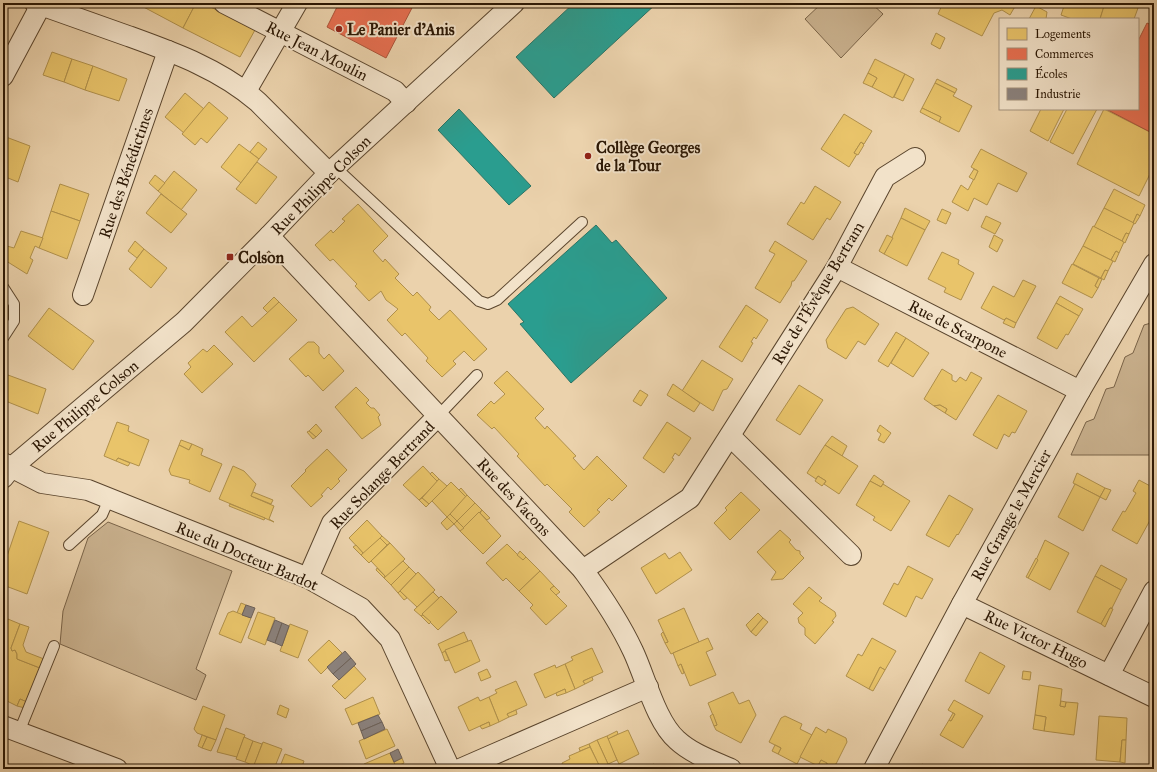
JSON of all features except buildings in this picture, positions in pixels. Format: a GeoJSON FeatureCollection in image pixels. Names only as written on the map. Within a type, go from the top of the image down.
{"type":"FeatureCollection","features":[{"type":"Feature","properties":{"kind":"street","name":"Rue Jean Moulin"},"geometry":{"type":"LineString","coordinates":[[224,3],[395,91],[406,103]]}},
{"type":"Feature","properties":{"kind":"street"},"geometry":{"type":"LineString","coordinates":[[246,91],[281,32],[296,3]]}},
{"type":"Feature","properties":{"kind":"street","name":"Rue Philippe Colson"},"geometry":{"type":"LineString","coordinates":[[6,470],[184,322],[332,170],[514,3]]}},
{"type":"Feature","properties":{"kind":"street"},"geometry":{"type":"LineString","coordinates":[[3,76],[39,4],[168,51],[211,69],[246,91],[332,170]]}},
{"type":"Feature","properties":{"kind":"street","name":"Rue des Bénédictines"},"geometry":{"type":"LineString","coordinates":[[83,294],[168,51]]}},
{"type":"Feature","properties":{"kind":"street","name":"Rue de l'Évêque Bertram"},"geometry":{"type":"LineString","coordinates":[[583,570],[690,498],[837,267],[885,177],[915,158]]}},
{"type":"Feature","properties":{"kind":"street","name":"Rue des Vacons"},"geometry":{"type":"LineString","coordinates":[[269,236],[583,570],[613,611],[633,651],[666,727],[677,740],[697,753],[731,769]]}},
{"type":"Feature","properties":{"kind":"street","name":"Rue Grange le Mercier"},"geometry":{"type":"LineString","coordinates":[[874,769],[962,604],[1080,391],[1154,264]]}},
{"type":"Feature","properties":{"kind":"street","name":"Rue de Scarpone"},"geometry":{"type":"LineString","coordinates":[[837,267],[1080,391]]}},
{"type":"Feature","properties":{"kind":"street","name":"Rue Solange Bertrand"},"geometry":{"type":"LineString","coordinates":[[308,578],[332,523],[438,416]]}},
{"type":"Feature","properties":{"kind":"street"},"geometry":{"type":"LineString","coordinates":[[730,436],[851,555]]}},
{"type":"Feature","properties":{"kind":"street","name":"Rue du Docteur Bardot"},"geometry":{"type":"LineString","coordinates":[[6,470],[42,483],[88,490],[308,578],[361,608],[390,640],[450,769]]}},
{"type":"Feature","properties":{"kind":"street"},"geometry":{"type":"LineString","coordinates":[[1109,675],[1154,591]]}},
{"type":"Feature","properties":{"kind":"street","name":"Rue Victor Hugo"},"geometry":{"type":"LineString","coordinates":[[962,604],[1154,696]]}},
{"type":"Feature","properties":{"kind":"street"},"geometry":{"type":"LineString","coordinates":[[460,769],[648,687]]}},
{"type":"Feature","properties":{"kind":"street"},"geometry":{"type":"LineString","coordinates":[[11,729],[117,769]]}},
{"type":"Feature","properties":{"kind":"lane"},"geometry":{"type":"LineString","coordinates":[[332,170],[479,301],[488,304],[497,300],[582,222]]}},
{"type":"Feature","properties":{"kind":"lane"},"geometry":{"type":"LineString","coordinates":[[3,287],[14,304],[14,320],[3,338]]}},
{"type":"Feature","properties":{"kind":"lane"},"geometry":{"type":"LineString","coordinates":[[438,416],[477,375]]}},
{"type":"Feature","properties":{"kind":"lane"},"geometry":{"type":"LineString","coordinates":[[69,545],[102,514],[108,499]]}},
{"type":"Feature","properties":{"kind":"lane"},"geometry":{"type":"LineString","coordinates":[[11,729],[54,646]]}},
{"type":"Feature","properties":{"kind":"shaded area"},"geometry":{"type":"Polygon","coordinates":[[[822,3],[871,3],[883,14],[841,58],[805,19],[822,3]]]}},
{"type":"Feature","properties":{"kind":"shaded area"},"geometry":{"type":"Polygon","coordinates":[[[1154,316],[1154,455],[1071,455],[1086,422],[1094,419],[1106,389],[1114,387],[1125,357],[1133,353],[1144,325],[1151,323],[1154,316]]]}},
{"type":"Feature","properties":{"kind":"shaded area"},"geometry":{"type":"Polygon","coordinates":[[[108,522],[232,571],[196,669],[206,675],[196,700],[60,644],[63,611],[88,538],[108,522]]]}},
{"type":"Feature","properties":{"kind":"place","name":"Le Panier d'Anis"},"geometry":{"type":"Point","coordinates":[339,29]}},
{"type":"Feature","properties":{"kind":"place","name":"Collège Georges de la Tour"},"geometry":{"type":"Point","coordinates":[588,156]}},
{"type":"Feature","properties":{"kind":"place","name":"Colson"},"geometry":{"type":"Point","coordinates":[230,257]}}]}
